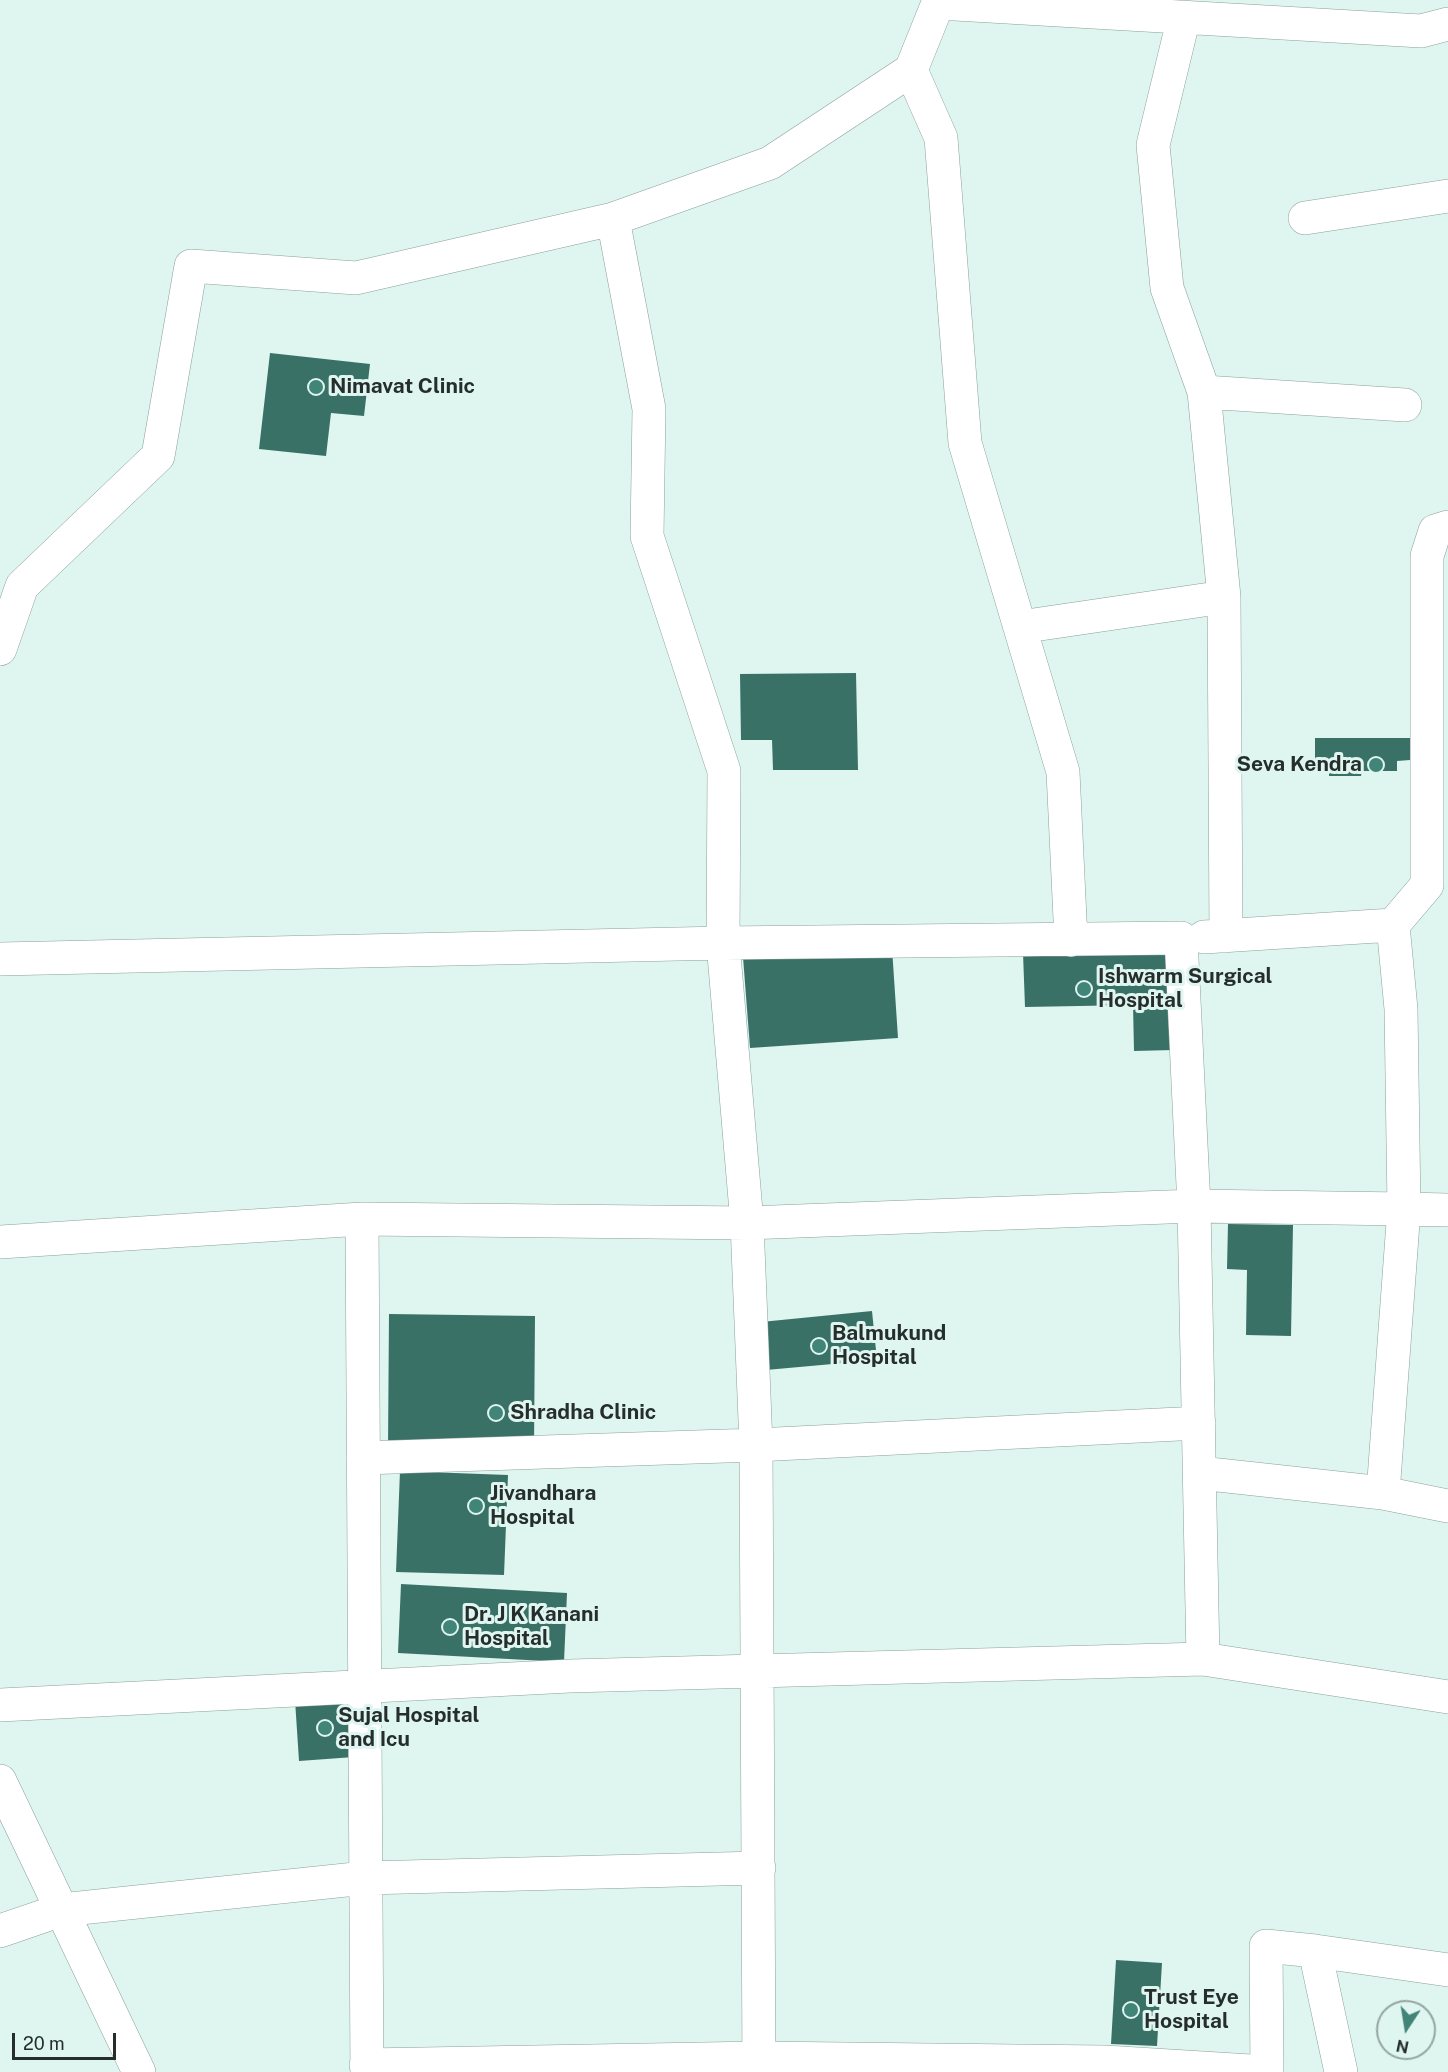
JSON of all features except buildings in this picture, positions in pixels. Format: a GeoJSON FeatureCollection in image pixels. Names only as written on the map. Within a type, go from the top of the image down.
{"type":"FeatureCollection","features":[{"type":"Feature","properties":{"kind":"street"},"geometry":{"type":"LineString","coordinates":[[0,649],[22,586],[158,456],[191,266],[356,278],[613,219],[770,163],[911,70],[938,2],[1421,31],[1448,24]]}},
{"type":"Feature","properties":{"kind":"street"},"geometry":{"type":"LineString","coordinates":[[1184,17],[1153,145],[1167,288],[1204,392],[1224,597],[1226,936]]}},
{"type":"Feature","properties":{"kind":"street"},"geometry":{"type":"LineString","coordinates":[[911,70],[941,138],[965,443],[1063,772],[1071,940]]}},
{"type":"Feature","properties":{"kind":"street"},"geometry":{"type":"LineString","coordinates":[[1305,218],[1448,196]]}},
{"type":"Feature","properties":{"kind":"street"},"geometry":{"type":"LineString","coordinates":[[613,219],[649,410],[647,536],[724,771],[723,943],[747,1223],[756,1445],[759,2065]]}},
{"type":"Feature","properties":{"kind":"street"},"geometry":{"type":"LineString","coordinates":[[1204,392],[1405,405]]}},
{"type":"Feature","properties":{"kind":"street"},"geometry":{"type":"LineString","coordinates":[[0,959],[723,943],[1181,938],[1393,925],[1427,885],[1427,556],[1435,531],[1448,527]]}},
{"type":"Feature","properties":{"kind":"street"},"geometry":{"type":"LineString","coordinates":[[1020,627],[1224,597]]}},
{"type":"Feature","properties":{"kind":"street"},"geometry":{"type":"LineString","coordinates":[[1383,1493],[1404,1209],[1401,1008],[1393,925]]}},
{"type":"Feature","properties":{"kind":"street"},"geometry":{"type":"LineString","coordinates":[[1181,938],[1194,1206],[1203,1659]]}},
{"type":"Feature","properties":{"kind":"street"},"geometry":{"type":"LineString","coordinates":[[0,1242],[362,1219],[747,1223],[1194,1206],[1448,1210]]}},
{"type":"Feature","properties":{"kind":"street"},"geometry":{"type":"LineString","coordinates":[[362,1219],[366,2069],[759,2065],[1105,2067],[1268,2072],[1266,1946],[1448,1970]]}},
{"type":"Feature","properties":{"kind":"street"},"geometry":{"type":"LineString","coordinates":[[363,1458],[756,1445],[1199,1423]]}},
{"type":"Feature","properties":{"kind":"street"},"geometry":{"type":"LineString","coordinates":[[1200,1473],[1383,1493],[1448,1506]]}},
{"type":"Feature","properties":{"kind":"street"},"geometry":{"type":"LineString","coordinates":[[0,1705],[570,1676],[1203,1659],[1448,1697]]}},
{"type":"Feature","properties":{"kind":"street"},"geometry":{"type":"LineString","coordinates":[[0,1781],[138,2072]]}},
{"type":"Feature","properties":{"kind":"street"},"geometry":{"type":"LineString","coordinates":[[0,1931],[61,1910],[365,1878],[759,1868]]}},
{"type":"Feature","properties":{"kind":"street"},"geometry":{"type":"LineString","coordinates":[[1315,1951],[1341,2072]]}},
{"type":"Feature","properties":{"kind":"place","name":"Nimavat Clinic"},"geometry":{"type":"Point","coordinates":[316,387]}},
{"type":"Feature","properties":{"kind":"place","name":"Seva Kendra"},"geometry":{"type":"Point","coordinates":[1376,765]}},
{"type":"Feature","properties":{"kind":"place","name":"Ishwarm Surgical Hospital"},"geometry":{"type":"Point","coordinates":[1084,989]}},
{"type":"Feature","properties":{"kind":"place","name":"Balmukund Hospital"},"geometry":{"type":"Point","coordinates":[819,1346]}},
{"type":"Feature","properties":{"kind":"place","name":"Shradha Clinic"},"geometry":{"type":"Point","coordinates":[496,1413]}},
{"type":"Feature","properties":{"kind":"place","name":"Jivandhara Hospital"},"geometry":{"type":"Point","coordinates":[476,1506]}},
{"type":"Feature","properties":{"kind":"place","name":"Dr. J K Kanani Hospital"},"geometry":{"type":"Point","coordinates":[450,1627]}},
{"type":"Feature","properties":{"kind":"place","name":"Sujal Hospital and Icu"},"geometry":{"type":"Point","coordinates":[325,1728]}},
{"type":"Feature","properties":{"kind":"place","name":"Trust Eye Hospital"},"geometry":{"type":"Point","coordinates":[1131,2010]}}]}
